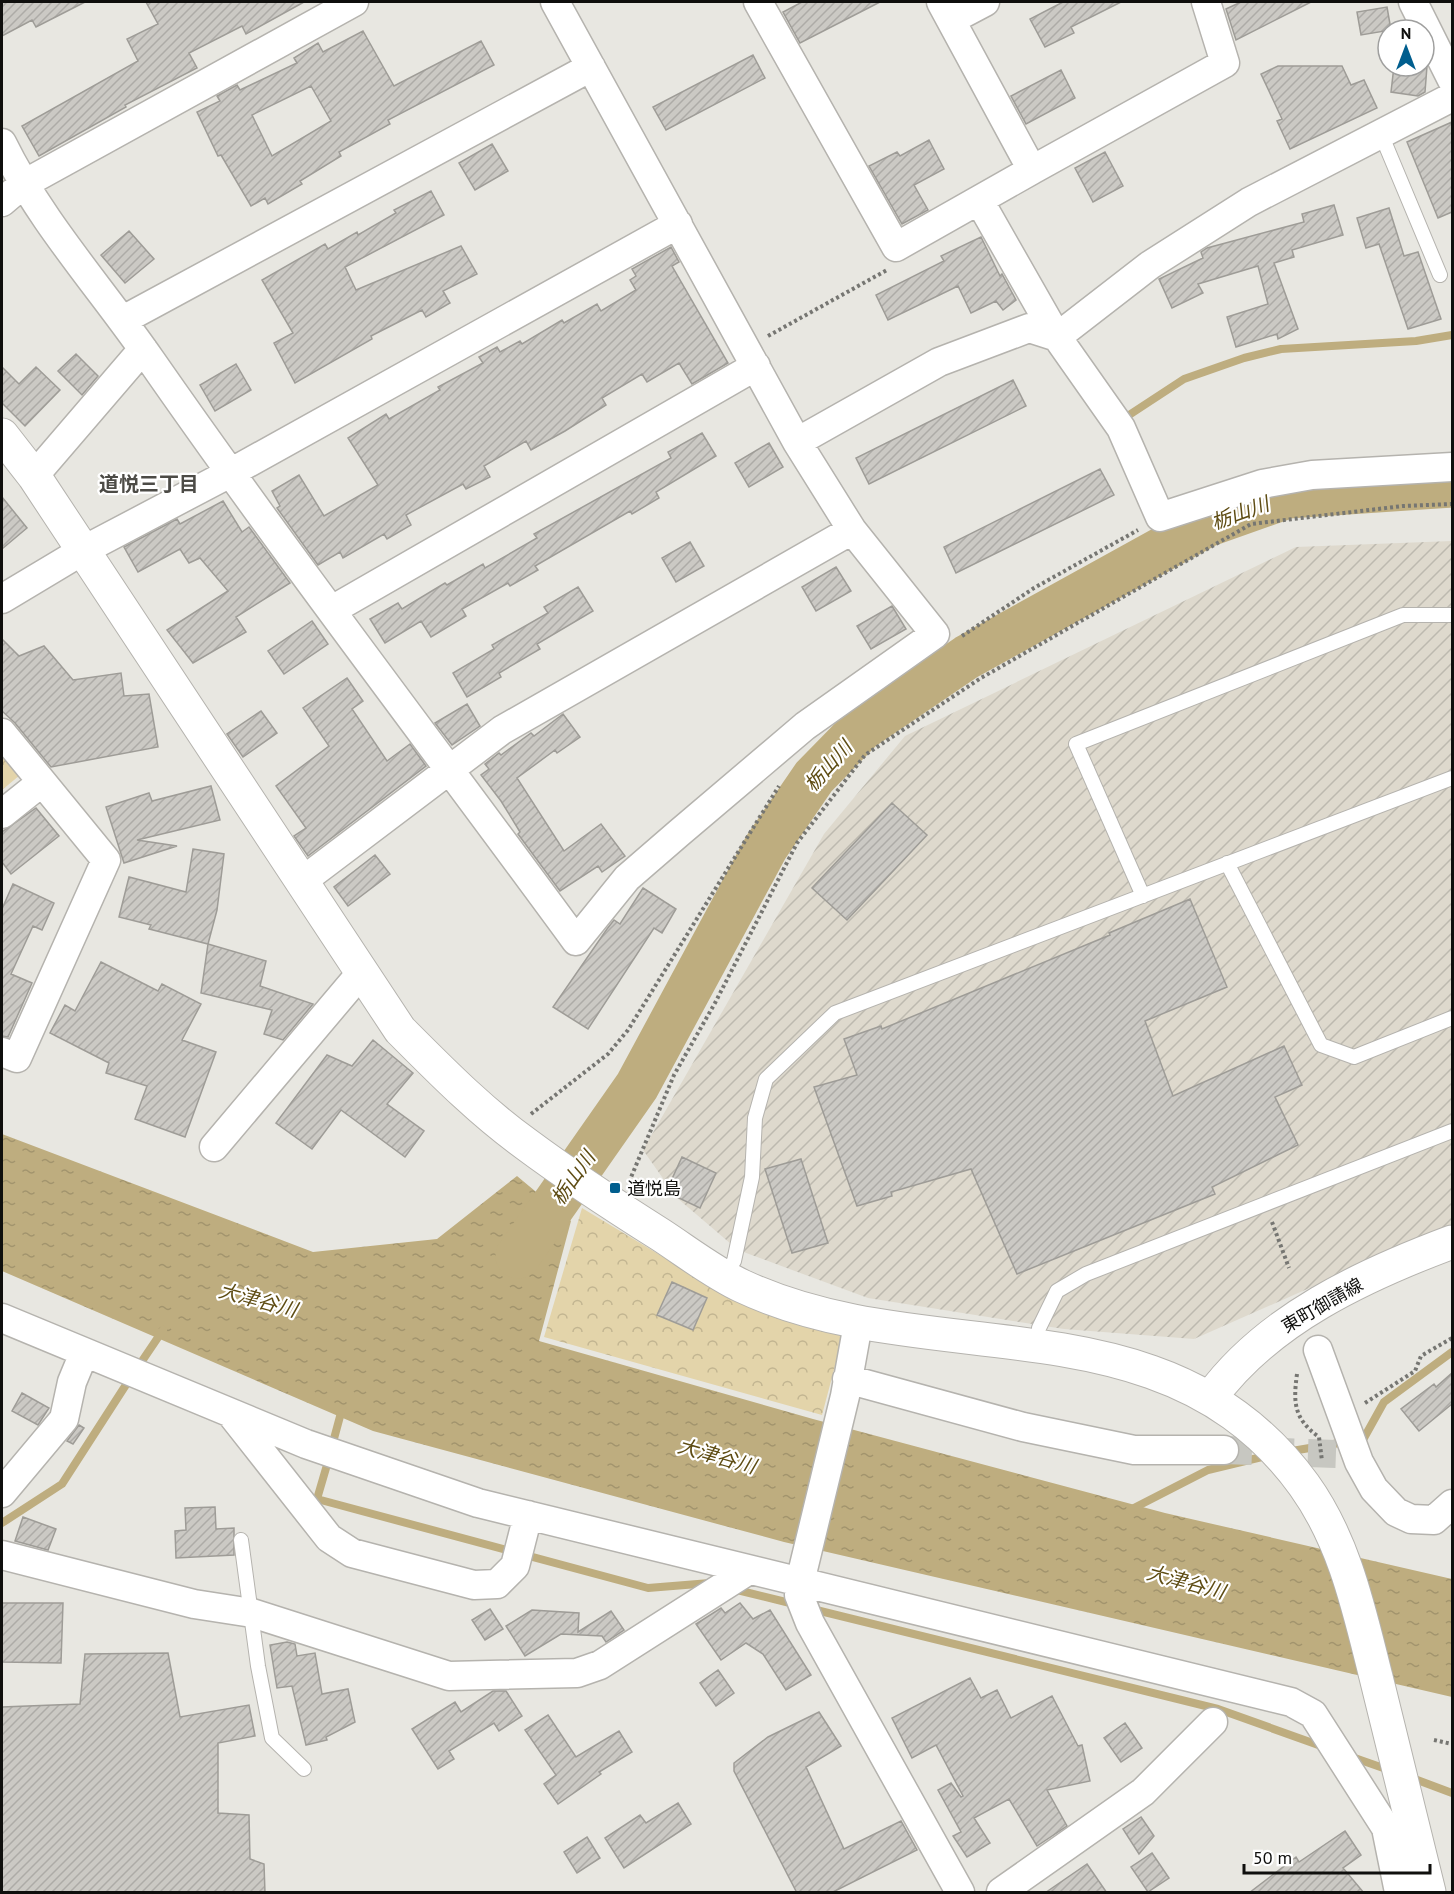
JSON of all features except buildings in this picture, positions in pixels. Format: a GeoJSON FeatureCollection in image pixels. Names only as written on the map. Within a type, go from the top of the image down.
{"type":"FeatureCollection","features":[{"type":"Feature","properties":{"kind":"street"},"geometry":{"type":"LineString","coordinates":[[12,194],[354,2]]}},
{"type":"Feature","properties":{"kind":"street"},"geometry":{"type":"LineString","coordinates":[[2,143],[12,194],[123,320],[230,473],[576,941],[627,878],[678,833],[805,726],[935,634],[852,530],[797,442],[555,2]]}},
{"type":"Feature","properties":{"kind":"street"},"geometry":{"type":"LineString","coordinates":[[758,2],[896,247],[1225,63],[1206,2]]}},
{"type":"Feature","properties":{"kind":"street"},"geometry":{"type":"LineString","coordinates":[[985,2],[946,11],[1032,170]]}},
{"type":"Feature","properties":{"kind":"street"},"geometry":{"type":"LineString","coordinates":[[1413,2],[1452,80]]}},
{"type":"Feature","properties":{"kind":"street"},"geometry":{"type":"LineString","coordinates":[[123,320],[591,67]]}},
{"type":"Feature","properties":{"kind":"street"},"geometry":{"type":"LineString","coordinates":[[1057,337],[1150,265],[1249,202],[1452,97]]}},
{"type":"Feature","properties":{"kind":"street"},"geometry":{"type":"LineString","coordinates":[[979,200],[1057,337],[1121,429],[1160,517],[1262,484],[1302,477],[1452,467]]}},
{"type":"Feature","properties":{"kind":"street"},"geometry":{"type":"LineString","coordinates":[[2,599],[82,551],[230,473],[678,224]]}},
{"type":"Feature","properties":{"kind":"street"},"geometry":{"type":"LineString","coordinates":[[797,442],[939,362],[1029,328],[1057,337]]}},
{"type":"Feature","properties":{"kind":"street"},"geometry":{"type":"LineString","coordinates":[[34,476],[143,350]]}},
{"type":"Feature","properties":{"kind":"street"},"geometry":{"type":"LineString","coordinates":[[332,610],[756,366]]}},
{"type":"Feature","properties":{"kind":"street"},"geometry":{"type":"LineString","coordinates":[[2,435],[34,476],[400,1030],[457,1087],[516,1137],[616,1194],[741,1286],[795,1306],[858,1324],[1034,1344],[1146,1370],[1211,1397],[1264,1440],[1306,1488],[1342,1554],[1386,1716],[1429,1893]]}},
{"type":"Feature","properties":{"kind":"street"},"geometry":{"type":"LineString","coordinates":[[301,882],[502,730],[852,530]]}},
{"type":"Feature","properties":{"kind":"street"},"geometry":{"type":"LineString","coordinates":[[2,733],[106,860],[17,1058],[2,1052]]}},
{"type":"Feature","properties":{"kind":"street"},"geometry":{"type":"LineString","coordinates":[[2,814],[42,782]]}},
{"type":"Feature","properties":{"kind":"street"},"geometry":{"type":"LineString","coordinates":[[214,1147],[361,973]]}},
{"type":"Feature","properties":{"kind":"street","name":"東町御請線"},"geometry":{"type":"LineString","coordinates":[[1211,1397],[1235,1368],[1289,1322],[1397,1262],[1452,1242]]}},
{"type":"Feature","properties":{"kind":"street"},"geometry":{"type":"LineString","coordinates":[[2,1318],[306,1444],[478,1503],[1291,1702],[1313,1714],[1386,1828],[1399,1893]]}},
{"type":"Feature","properties":{"kind":"street"},"geometry":{"type":"LineString","coordinates":[[858,1324],[846,1388],[800,1582],[799,1595],[810,1623],[960,1893]]}},
{"type":"Feature","properties":{"kind":"street"},"geometry":{"type":"LineString","coordinates":[[1318,1350],[1344,1417],[1348,1455],[1374,1490],[1396,1512],[1411,1520],[1446,1518]]}},
{"type":"Feature","properties":{"kind":"street"},"geometry":{"type":"LineString","coordinates":[[2,1493],[64,1419],[72,1382],[84,1353]]}},
{"type":"Feature","properties":{"kind":"street"},"geometry":{"type":"LineString","coordinates":[[846,1388],[1134,1449],[1224,1450]]}},
{"type":"Feature","properties":{"kind":"street"},"geometry":{"type":"LineString","coordinates":[[231,1413],[329,1538],[352,1553],[474,1585],[497,1584],[515,1566],[528,1515]]}},
{"type":"Feature","properties":{"kind":"street"},"geometry":{"type":"LineString","coordinates":[[2,1555],[194,1604],[252,1613],[449,1676],[577,1672],[600,1665],[749,1570]]}},
{"type":"Feature","properties":{"kind":"street"},"geometry":{"type":"LineString","coordinates":[[1001,1893],[1143,1792],[1213,1722]]}},
{"type":"Feature","properties":{"kind":"lane"},"geometry":{"type":"LineString","coordinates":[[1381,134],[1440,275]]}},
{"type":"Feature","properties":{"kind":"lane"},"geometry":{"type":"LineString","coordinates":[[1143,896],[1076,744],[1403,615],[1452,615]]}},
{"type":"Feature","properties":{"kind":"lane"},"geometry":{"type":"LineString","coordinates":[[724,1275],[735,1261],[752,1178],[755,1118],[766,1079],[835,1013],[1452,778]]}},
{"type":"Feature","properties":{"kind":"lane"},"geometry":{"type":"LineString","coordinates":[[1227,864],[1321,1045],[1354,1057],[1452,1018]]}},
{"type":"Feature","properties":{"kind":"lane"},"geometry":{"type":"LineString","coordinates":[[1039,1328],[1057,1291],[1086,1274],[1452,1131]]}},
{"type":"Feature","properties":{"kind":"lane"},"geometry":{"type":"LineString","coordinates":[[242,1540],[258,1666],[272,1738],[304,1769]]}},
{"type":"Feature","properties":{"kind":"path"},"geometry":{"type":"LineString","coordinates":[[762,339],[895,265]]}},
{"type":"Feature","properties":{"kind":"path"},"geometry":{"type":"LineString","coordinates":[[616,1194],[674,1075],[716,1003],[797,843],[866,755],[981,678],[1251,524],[1403,506],[1452,504]]}},
{"type":"Feature","properties":{"kind":"path"},"geometry":{"type":"LineString","coordinates":[[958,638],[1034,588],[1160,517]]}},
{"type":"Feature","properties":{"kind":"path"},"geometry":{"type":"LineString","coordinates":[[516,1137],[608,1054],[628,1030],[782,782]]}},
{"type":"Feature","properties":{"kind":"path"},"geometry":{"type":"LineString","coordinates":[[1266,1204],[1289,1268]]}},
{"type":"Feature","properties":{"kind":"path"},"geometry":{"type":"LineString","coordinates":[[1344,1417],[1415,1371],[1421,1356],[1452,1338]]}},
{"type":"Feature","properties":{"kind":"path"},"geometry":{"type":"LineString","coordinates":[[1434,1740],[1452,1744]]}},
{"type":"Feature","properties":{"kind":"shaded area"},"geometry":{"type":"Polygon","coordinates":[[[1452,541],[1452,1225],[1194,1339],[1064,1329],[868,1298],[738,1250],[676,1197],[643,1150],[824,834],[905,736],[1296,547],[1452,541]]]}},
{"type":"Feature","properties":{"kind":"green space"},"geometry":{"type":"Polygon","coordinates":[[[2,753],[20,775],[2,790],[2,753]]]}},
{"type":"Feature","properties":{"kind":"green space"},"geometry":{"type":"Polygon","coordinates":[[[582,1208],[718,1290],[843,1336],[822,1415],[544,1337],[582,1208]]]}},
{"type":"Feature","properties":{"kind":"water","name":"大津谷川"},"geometry":{"type":"Polygon","coordinates":[[[2,1134],[313,1252],[437,1239],[517,1176],[571,1221],[539,1341],[813,1419],[1165,1513],[1452,1579],[1452,1697],[784,1542],[373,1431],[2,1271],[2,1134]]]}},
{"type":"Feature","properties":{"kind":"waterway"},"geometry":{"type":"LineString","coordinates":[[1126,417],[1184,379],[1244,358],[1281,349],[1416,341],[1452,335]]}},
{"type":"Feature","properties":{"kind":"waterway","name":"栃山川"},"geometry":{"type":"LineString","coordinates":[[518,1256],[637,1086],[766,847],[814,777],[861,729],[967,657],[1206,525],[1288,496],[1452,485]]}},
{"type":"Feature","properties":{"kind":"waterway"},"geometry":{"type":"LineString","coordinates":[[138,1367],[163,1330]]}},
{"type":"Feature","properties":{"kind":"waterway"},"geometry":{"type":"LineString","coordinates":[[1357,1440],[1364,1438],[1384,1402],[1452,1352]]}},
{"type":"Feature","properties":{"kind":"waterway"},"geometry":{"type":"LineString","coordinates":[[2,1523],[62,1484],[131,1377]]}},
{"type":"Feature","properties":{"kind":"waterway"},"geometry":{"type":"LineString","coordinates":[[332,1446],[342,1409]]}},
{"type":"Feature","properties":{"kind":"waterway"},"geometry":{"type":"LineString","coordinates":[[1286,1452],[1345,1442]]}},
{"type":"Feature","properties":{"kind":"waterway"},"geometry":{"type":"LineString","coordinates":[[1130,1510],[1208,1470],[1266,1456]]}},
{"type":"Feature","properties":{"kind":"waterway"},"geometry":{"type":"LineString","coordinates":[[329,1458],[317,1499],[648,1588],[710,1583]]}},
{"type":"Feature","properties":{"kind":"waterway"},"geometry":{"type":"LineString","coordinates":[[733,1589],[794,1604]]}},
{"type":"Feature","properties":{"kind":"waterway"},"geometry":{"type":"LineString","coordinates":[[812,1609],[1218,1709],[1324,1747]]}},
{"type":"Feature","properties":{"kind":"waterway"},"geometry":{"type":"LineString","coordinates":[[1349,1756],[1389,1770]]}},
{"type":"Feature","properties":{"kind":"waterway"},"geometry":{"type":"LineString","coordinates":[[1412,1778],[1452,1793]]}},
{"type":"Feature","properties":{"kind":"tunnel"},"geometry":{"type":"LineString","coordinates":[[1224,1450],[1339,1454]]}},
{"type":"Feature","properties":{"kind":"place","name":"道悦島"},"geometry":{"type":"Point","coordinates":[615,1188]}},
{"type":"Feature","properties":{"kind":"district","name":"道悦三丁目"},"geometry":{"type":"Point","coordinates":[149,484]}}]}
